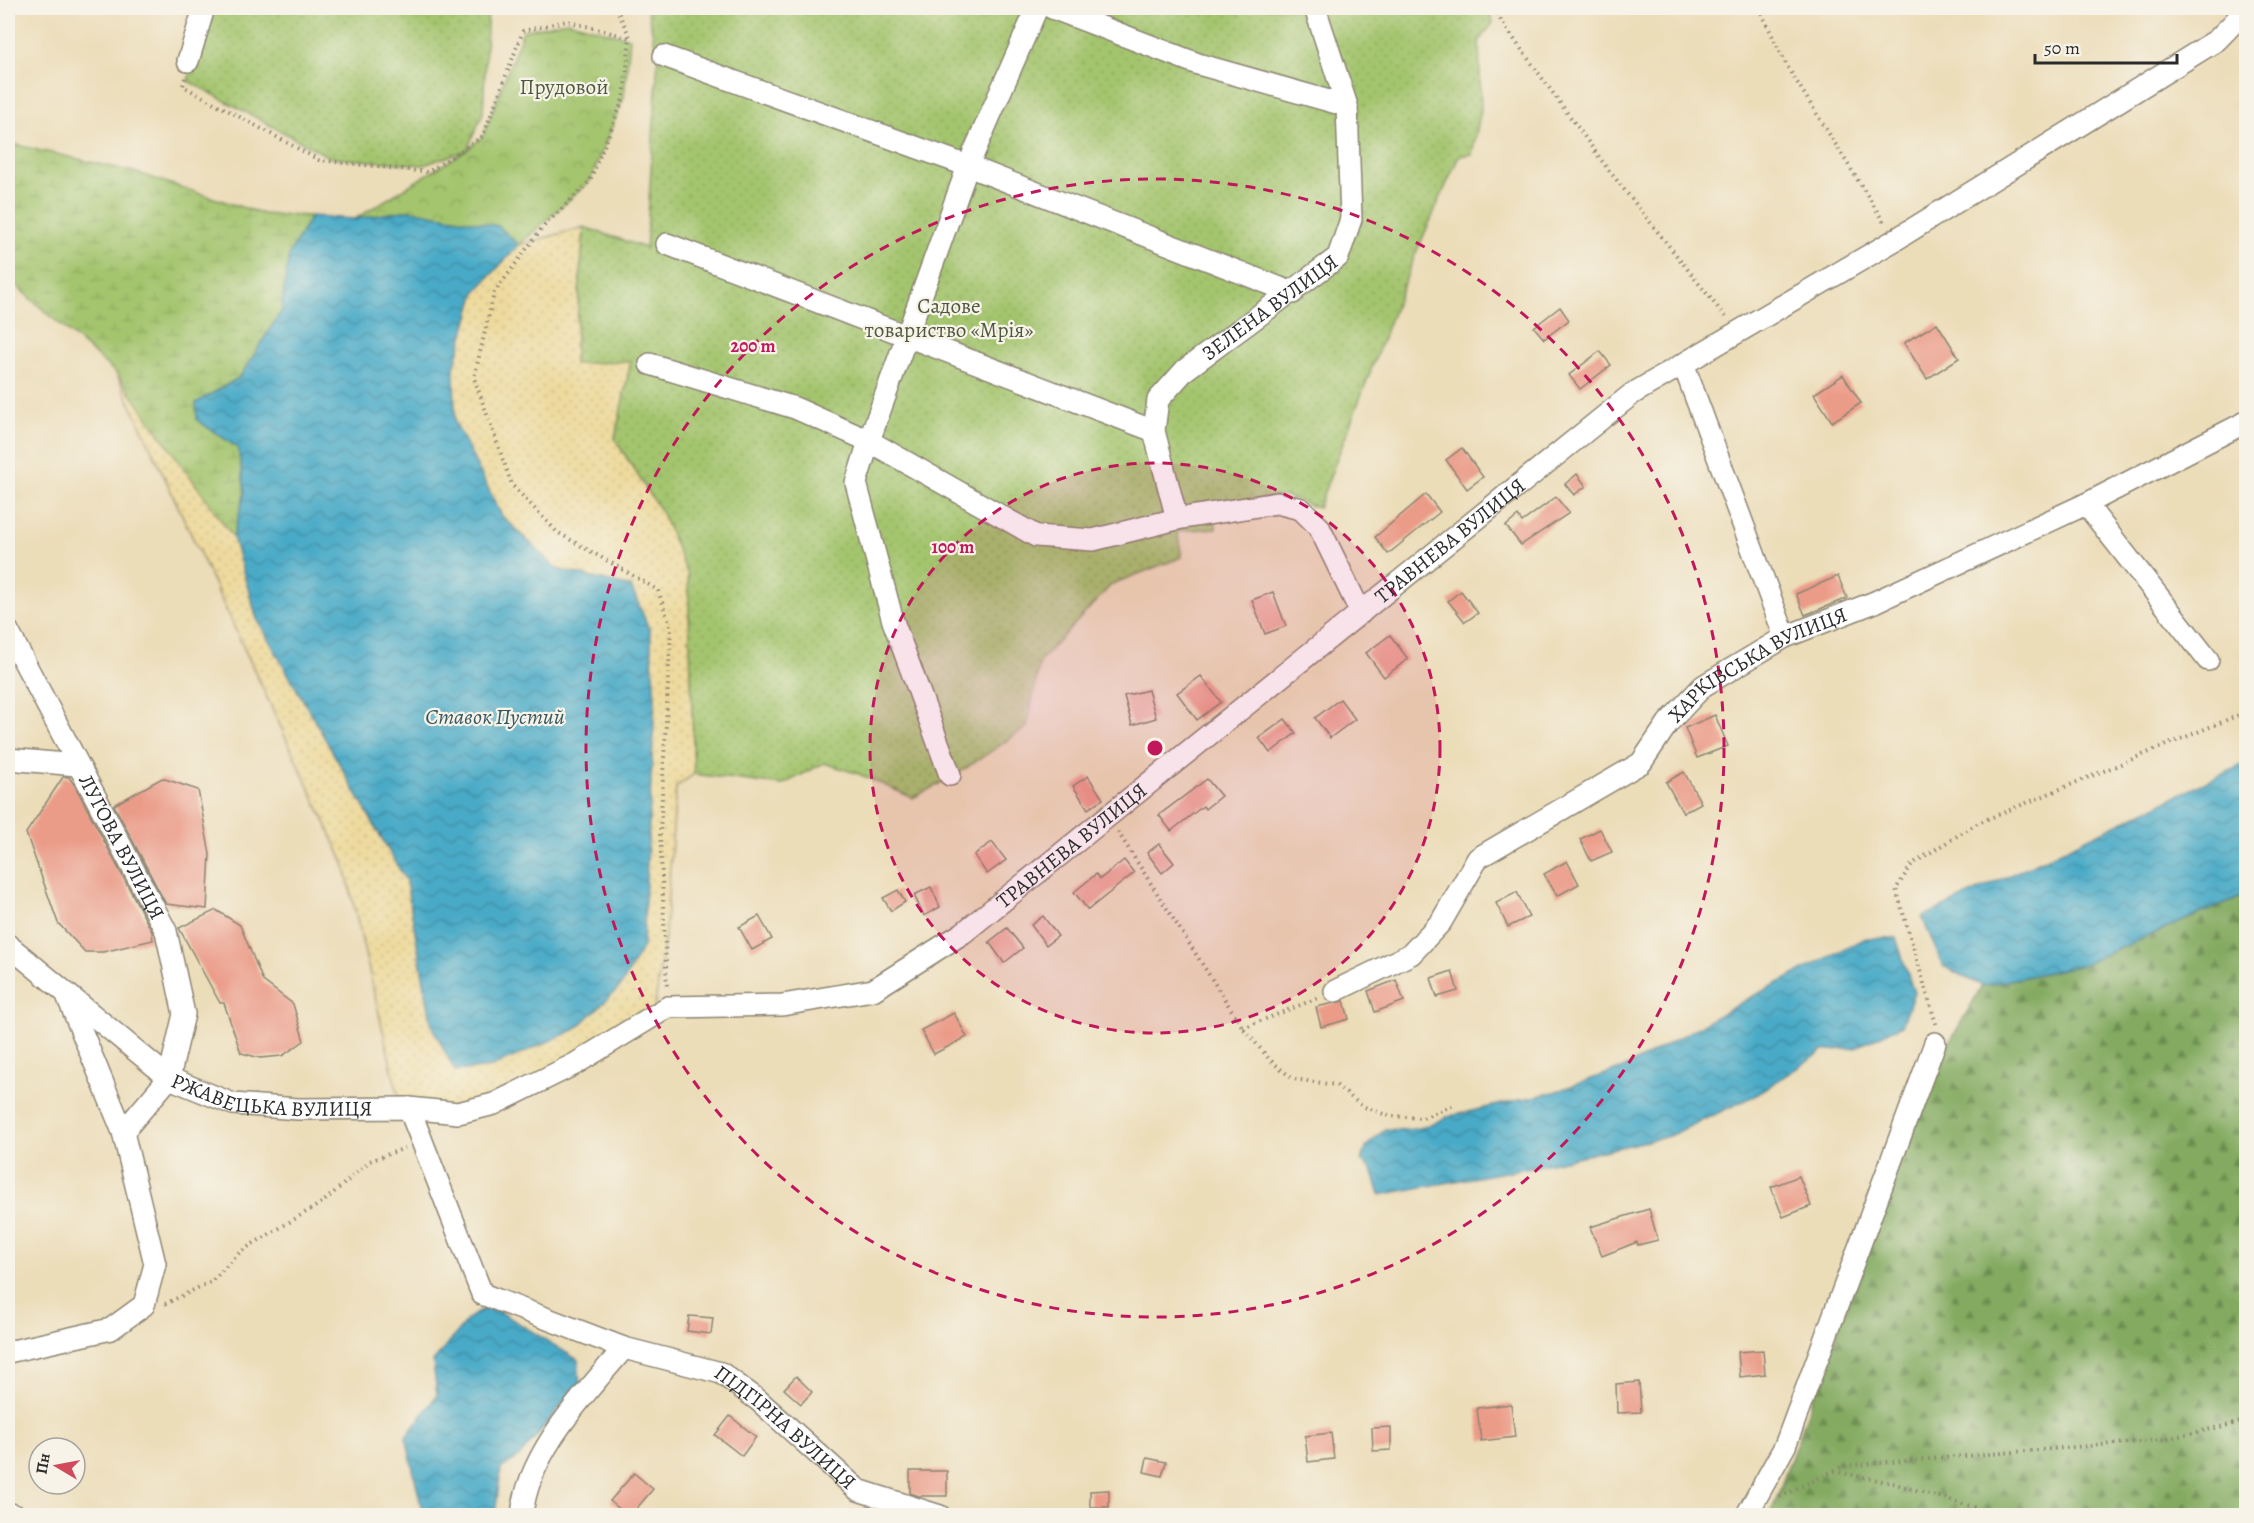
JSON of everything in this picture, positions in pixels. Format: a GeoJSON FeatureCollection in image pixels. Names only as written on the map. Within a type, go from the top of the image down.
{"type":"FeatureCollection","features":[{"type":"Feature","properties":{"kind":"street"},"geometry":{"type":"LineString","coordinates":[[188,61],[204,8]]}},
{"type":"Feature","properties":{"kind":"street"},"geometry":{"type":"LineString","coordinates":[[950,775],[894,621],[856,483],[968,166],[1037,8]]}},
{"type":"Feature","properties":{"kind":"street"},"geometry":{"type":"LineString","coordinates":[[1052,8],[1198,64],[1347,106]]}},
{"type":"Feature","properties":{"kind":"street","name":"ЗЕЛЕНА ВУЛИЦЯ"},"geometry":{"type":"LineString","coordinates":[[1177,519],[1154,431],[1158,400],[1185,370],[1293,293],[1338,257],[1351,219],[1347,106],[1315,8]]}},
{"type":"Feature","properties":{"kind":"street","name":"ТРАВНЕВА ВУЛИЦЯ"},"geometry":{"type":"LineString","coordinates":[[668,1007],[782,1005],[873,990],[963,933],[1632,394],[1895,240],[2217,40],[2247,10]]}},
{"type":"Feature","properties":{"kind":"street"},"geometry":{"type":"LineString","coordinates":[[664,56],[968,166],[1293,293]]}},
{"type":"Feature","properties":{"kind":"street"},"geometry":{"type":"LineString","coordinates":[[667,244],[1154,431]]}},
{"type":"Feature","properties":{"kind":"street"},"geometry":{"type":"LineString","coordinates":[[650,364],[795,408],[869,441],[1036,536],[1093,540],[1177,519],[1277,503],[1301,509],[1319,527],[1361,613]]}},
{"type":"Feature","properties":{"kind":"street"},"geometry":{"type":"LineString","coordinates":[[1683,366],[1785,637]]}},
{"type":"Feature","properties":{"kind":"street","name":"ХАРКІВСЬКА ВУЛИЦЯ"},"geometry":{"type":"LineString","coordinates":[[1335,991],[1411,954],[1440,922],[1478,858],[1641,763],[1668,723],[1703,686],[1785,637],[1875,602],[2086,504],[2247,422]]}},
{"type":"Feature","properties":{"kind":"street"},"geometry":{"type":"LineString","coordinates":[[2086,504],[2208,660]]}},
{"type":"Feature","properties":{"kind":"street","name":"ЛУГОВА ВУЛИЦЯ"},"geometry":{"type":"LineString","coordinates":[[8,631],[166,930],[184,1014],[169,1078]]}},
{"type":"Feature","properties":{"kind":"street"},"geometry":{"type":"LineString","coordinates":[[8,759],[77,765]]}},
{"type":"Feature","properties":{"kind":"street","name":"РЖАВЕЦЬКА ВУЛИЦЯ"},"geometry":{"type":"LineString","coordinates":[[8,945],[169,1078],[232,1104],[298,1109],[410,1108],[458,1113],[494,1104],[575,1064],[668,1007]]}},
{"type":"Feature","properties":{"kind":"street"},"geometry":{"type":"LineString","coordinates":[[8,1352],[111,1329],[144,1305],[155,1264],[123,1132],[67,994]]}},
{"type":"Feature","properties":{"kind":"street"},"geometry":{"type":"LineString","coordinates":[[1748,1514],[1785,1446],[1935,1043]]}},
{"type":"Feature","properties":{"kind":"street"},"geometry":{"type":"LineString","coordinates":[[123,1132],[169,1078]]}},
{"type":"Feature","properties":{"kind":"street","name":"ПІДГІРНА ВУЛИЦЯ"},"geometry":{"type":"LineString","coordinates":[[410,1108],[482,1294],[624,1348],[721,1373],[758,1400],[858,1490],[940,1515]]}},
{"type":"Feature","properties":{"kind":"street"},"geometry":{"type":"LineString","coordinates":[[522,1515],[523,1498],[546,1448],[571,1412],[624,1348]]}},
{"type":"Feature","properties":{"kind":"street"},"geometry":{"type":"LineString","coordinates":[[8,1514],[16,1515]]}},
{"type":"Feature","properties":{"kind":"path"},"geometry":{"type":"LineString","coordinates":[[616,8],[630,38],[624,97],[590,181],[542,228],[494,294],[474,378],[512,485],[557,532],[658,590],[671,629],[660,833],[668,1007]]}},
{"type":"Feature","properties":{"kind":"path"},"geometry":{"type":"LineString","coordinates":[[1496,8],[1501,21],[1607,168],[1737,331]]}},
{"type":"Feature","properties":{"kind":"path"},"geometry":{"type":"LineString","coordinates":[[1759,8],[1787,66],[1895,240]]}},
{"type":"Feature","properties":{"kind":"path"},"geometry":{"type":"LineString","coordinates":[[188,61],[183,86],[319,160],[428,171],[483,136],[523,31],[567,21],[630,38]]}},
{"type":"Feature","properties":{"kind":"path"},"geometry":{"type":"LineString","coordinates":[[1935,1043],[1936,1022],[1896,889],[1912,864],[1978,823],[2247,712]]}},
{"type":"Feature","properties":{"kind":"path"},"geometry":{"type":"LineString","coordinates":[[1107,816],[1243,1028],[1270,1060],[1293,1079],[1336,1085],[1362,1106],[1389,1116],[1423,1118],[1456,1104]]}},
{"type":"Feature","properties":{"kind":"path"},"geometry":{"type":"LineString","coordinates":[[1243,1028],[1335,991]]}},
{"type":"Feature","properties":{"kind":"path"},"geometry":{"type":"LineString","coordinates":[[144,1305],[154,1308],[212,1281],[241,1251],[323,1202],[370,1161],[423,1142]]}},
{"type":"Feature","properties":{"kind":"path"},"geometry":{"type":"LineString","coordinates":[[1748,1514],[1843,1466],[2162,1440],[2247,1421]]}},
{"type":"Feature","properties":{"kind":"path"},"geometry":{"type":"LineString","coordinates":[[1833,1471],[1892,1483],[1980,1509],[2032,1515]]}},
{"type":"Feature","properties":{"kind":"green space"},"geometry":{"type":"Polygon","coordinates":[[[211,8],[488,8],[483,113],[467,150],[424,165],[331,158],[188,81],[211,8]]]}},
{"type":"Feature","properties":{"kind":"green space","name":"Садове товариство «Мрія»"},"geometry":{"type":"Polygon","coordinates":[[[647,8],[1487,8],[1493,23],[1479,41],[1481,110],[1472,154],[1459,156],[1415,255],[1318,508],[1285,496],[1214,504],[1216,528],[1177,531],[1182,557],[1112,584],[1040,661],[1027,727],[957,774],[913,798],[859,774],[824,763],[782,785],[694,774],[688,575],[663,515],[615,439],[631,361],[574,364],[584,227],[646,248],[658,58],[647,8]]]}},
{"type":"Feature","properties":{"kind":"green space","name":"Прудовой"},"geometry":{"type":"Polygon","coordinates":[[[567,21],[630,38],[624,97],[590,181],[519,245],[498,226],[409,210],[355,219],[467,150],[483,136],[523,31],[567,21]]]}},
{"type":"Feature","properties":{"kind":"green space"},"geometry":{"type":"Polygon","coordinates":[[[8,143],[134,172],[263,214],[311,216],[289,255],[281,312],[240,377],[196,403],[197,420],[238,448],[245,492],[233,537],[116,373],[8,279],[8,143]]]}},
{"type":"Feature","properties":{"kind":"green space"},"geometry":{"type":"Polygon","coordinates":[[[2246,894],[2246,1515],[1770,1516],[1933,1071],[1982,986],[2081,965],[2246,894]]]}},
{"type":"Feature","properties":{"kind":"sand"},"geometry":{"type":"Polygon","coordinates":[[[584,227],[574,363],[631,361],[615,439],[663,515],[688,575],[694,774],[676,787],[665,937],[654,1010],[575,1064],[458,1113],[400,1104],[344,863],[116,373],[233,537],[257,619],[406,881],[432,1026],[455,1071],[492,1067],[642,946],[655,700],[650,631],[631,587],[557,569],[502,516],[455,422],[454,368],[476,291],[519,245],[584,227]]]}},
{"type":"Feature","properties":{"kind":"water","name":"Ставок Пустий"},"geometry":{"type":"Polygon","coordinates":[[[409,210],[498,226],[519,245],[476,291],[454,368],[455,422],[502,516],[557,569],[631,587],[650,631],[655,700],[643,946],[621,986],[576,1029],[492,1067],[455,1071],[432,1026],[406,881],[257,619],[233,537],[245,492],[238,448],[197,420],[196,403],[240,377],[281,312],[289,255],[311,216],[355,219],[409,210]]]}},
{"type":"Feature","properties":{"kind":"water"},"geometry":{"type":"Polygon","coordinates":[[[2246,763],[2246,894],[2081,965],[1982,986],[1943,966],[1922,917],[2246,763]]]}},
{"type":"Feature","properties":{"kind":"water"},"geometry":{"type":"Polygon","coordinates":[[[1866,938],[1896,938],[1914,993],[1902,1025],[1855,1048],[1823,1051],[1754,1096],[1669,1136],[1537,1166],[1380,1195],[1372,1170],[1361,1161],[1367,1146],[1385,1129],[1409,1130],[1424,1127],[1446,1117],[1554,1092],[1629,1066],[1753,996],[1866,938]]]}},
{"type":"Feature","properties":{"kind":"water"},"geometry":{"type":"Polygon","coordinates":[[[489,1305],[578,1360],[580,1383],[521,1455],[501,1469],[495,1515],[423,1515],[406,1437],[437,1395],[433,1362],[468,1319],[489,1305]]]}},
{"type":"Feature","properties":{"kind":"building"},"geometry":{"type":"Polygon","coordinates":[[[1560,307],[1569,320],[1544,339],[1534,327],[1560,307]]]}},
{"type":"Feature","properties":{"kind":"building"},"geometry":{"type":"Polygon","coordinates":[[[1937,323],[1959,358],[1927,379],[1904,343],[1937,323]]]}},
{"type":"Feature","properties":{"kind":"building"},"geometry":{"type":"Polygon","coordinates":[[[1600,351],[1611,365],[1580,389],[1569,375],[1600,351]]]}},
{"type":"Feature","properties":{"kind":"building"},"geometry":{"type":"Polygon","coordinates":[[[1843,375],[1861,403],[1832,422],[1814,394],[1843,375]]]}},
{"type":"Feature","properties":{"kind":"building"},"geometry":{"type":"Polygon","coordinates":[[[1462,448],[1483,477],[1467,489],[1446,460],[1462,448]]]}},
{"type":"Feature","properties":{"kind":"building"},"geometry":{"type":"Polygon","coordinates":[[[1577,474],[1586,486],[1574,495],[1565,484],[1577,474]]]}},
{"type":"Feature","properties":{"kind":"building"},"geometry":{"type":"Polygon","coordinates":[[[1426,494],[1440,512],[1388,554],[1375,537],[1426,494]]]}},
{"type":"Feature","properties":{"kind":"building"},"geometry":{"type":"Polygon","coordinates":[[[1556,497],[1569,513],[1521,545],[1506,526],[1518,516],[1522,522],[1556,497]]]}},
{"type":"Feature","properties":{"kind":"building"},"geometry":{"type":"Polygon","coordinates":[[[1838,576],[1847,598],[1805,615],[1796,594],[1838,576]]]}},
{"type":"Feature","properties":{"kind":"building"},"geometry":{"type":"Polygon","coordinates":[[[1461,591],[1478,613],[1465,622],[1448,601],[1461,591]]]}},
{"type":"Feature","properties":{"kind":"building"},"geometry":{"type":"Polygon","coordinates":[[[1273,592],[1286,626],[1265,634],[1252,600],[1273,592]]]}},
{"type":"Feature","properties":{"kind":"building"},"geometry":{"type":"Polygon","coordinates":[[[1390,635],[1408,659],[1384,677],[1366,653],[1390,635]]]}},
{"type":"Feature","properties":{"kind":"building"},"geometry":{"type":"Polygon","coordinates":[[[1201,676],[1221,702],[1197,720],[1177,693],[1201,676]]]}},
{"type":"Feature","properties":{"kind":"building"},"geometry":{"type":"Polygon","coordinates":[[[1148,690],[1156,718],[1132,725],[1124,696],[1148,690]]]}},
{"type":"Feature","properties":{"kind":"building"},"geometry":{"type":"Polygon","coordinates":[[[1340,699],[1355,719],[1330,738],[1315,718],[1340,699]]]}},
{"type":"Feature","properties":{"kind":"building"},"geometry":{"type":"Polygon","coordinates":[[[1715,715],[1728,746],[1697,758],[1685,728],[1715,715]]]}},
{"type":"Feature","properties":{"kind":"building"},"geometry":{"type":"Polygon","coordinates":[[[1285,719],[1296,733],[1270,753],[1259,738],[1285,719]]]}},
{"type":"Feature","properties":{"kind":"building"},"geometry":{"type":"Polygon","coordinates":[[[1684,772],[1701,803],[1683,813],[1666,782],[1684,772]]]}},
{"type":"Feature","properties":{"kind":"building"},"geometry":{"type":"Polygon","coordinates":[[[1088,776],[1103,799],[1088,809],[1073,786],[1088,776]]]}},
{"type":"Feature","properties":{"kind":"building"},"geometry":{"type":"Polygon","coordinates":[[[63,777],[69,777],[75,786],[152,932],[153,940],[103,952],[85,952],[58,923],[26,833],[63,777]]]}},
{"type":"Feature","properties":{"kind":"building"},"geometry":{"type":"Polygon","coordinates":[[[162,778],[198,790],[210,854],[207,909],[166,904],[114,805],[162,778]]]}},
{"type":"Feature","properties":{"kind":"building"},"geometry":{"type":"Polygon","coordinates":[[[1207,779],[1221,796],[1205,809],[1203,806],[1171,831],[1159,815],[1207,779]]]}},
{"type":"Feature","properties":{"kind":"building"},"geometry":{"type":"Polygon","coordinates":[[[1600,829],[1612,852],[1591,861],[1580,839],[1600,829]]]}},
{"type":"Feature","properties":{"kind":"building"},"geometry":{"type":"Polygon","coordinates":[[[992,842],[1006,860],[987,874],[974,855],[992,842]]]}},
{"type":"Feature","properties":{"kind":"building"},"geometry":{"type":"Polygon","coordinates":[[[1159,844],[1174,863],[1162,873],[1147,853],[1159,844]]]}},
{"type":"Feature","properties":{"kind":"building"},"geometry":{"type":"Polygon","coordinates":[[[1124,860],[1134,873],[1088,910],[1074,892],[1096,874],[1100,879],[1124,860]]]}},
{"type":"Feature","properties":{"kind":"building"},"geometry":{"type":"Polygon","coordinates":[[[1567,861],[1579,884],[1557,896],[1544,874],[1567,861]]]}},
{"type":"Feature","properties":{"kind":"building"},"geometry":{"type":"Polygon","coordinates":[[[931,887],[940,907],[924,916],[914,895],[931,887]]]}},
{"type":"Feature","properties":{"kind":"building"},"geometry":{"type":"Polygon","coordinates":[[[898,890],[905,902],[891,911],[883,898],[898,890]]]}},
{"type":"Feature","properties":{"kind":"building"},"geometry":{"type":"Polygon","coordinates":[[[1517,892],[1529,917],[1508,927],[1496,903],[1517,892]]]}},
{"type":"Feature","properties":{"kind":"building"},"geometry":{"type":"Polygon","coordinates":[[[216,910],[240,925],[263,981],[293,1004],[304,1041],[282,1056],[260,1058],[241,1053],[224,1003],[220,1003],[179,928],[216,910]]]}},
{"type":"Feature","properties":{"kind":"building"},"geometry":{"type":"Polygon","coordinates":[[[759,916],[772,939],[752,950],[739,927],[759,916]]]}},
{"type":"Feature","properties":{"kind":"building"},"geometry":{"type":"Polygon","coordinates":[[[1043,916],[1058,936],[1046,945],[1031,925],[1043,916]]]}},
{"type":"Feature","properties":{"kind":"building"},"geometry":{"type":"Polygon","coordinates":[[[1007,928],[1023,948],[1004,963],[989,942],[1007,928]]]}},
{"type":"Feature","properties":{"kind":"building"},"geometry":{"type":"Polygon","coordinates":[[[1452,971],[1458,991],[1437,997],[1431,978],[1452,971]]]}},
{"type":"Feature","properties":{"kind":"building"},"geometry":{"type":"Polygon","coordinates":[[[1396,980],[1404,1001],[1375,1012],[1368,991],[1396,980]]]}},
{"type":"Feature","properties":{"kind":"building"},"geometry":{"type":"Polygon","coordinates":[[[1344,1001],[1349,1019],[1321,1027],[1316,1007],[1344,1001]]]}},
{"type":"Feature","properties":{"kind":"building"},"geometry":{"type":"Polygon","coordinates":[[[954,1013],[967,1037],[934,1054],[921,1030],[954,1013]]]}},
{"type":"Feature","properties":{"kind":"building"},"geometry":{"type":"Polygon","coordinates":[[[1799,1176],[1811,1206],[1783,1217],[1771,1187],[1799,1176]]]}},
{"type":"Feature","properties":{"kind":"building"},"geometry":{"type":"Polygon","coordinates":[[[1649,1209],[1658,1240],[1638,1245],[1637,1242],[1602,1256],[1590,1227],[1649,1209]]]}},
{"type":"Feature","properties":{"kind":"building"},"geometry":{"type":"Polygon","coordinates":[[[689,1316],[713,1318],[711,1334],[687,1331],[689,1316]]]}},
{"type":"Feature","properties":{"kind":"building"},"geometry":{"type":"Polygon","coordinates":[[[1763,1350],[1765,1374],[1740,1377],[1738,1352],[1763,1350]]]}},
{"type":"Feature","properties":{"kind":"building"},"geometry":{"type":"Polygon","coordinates":[[[796,1376],[812,1392],[801,1404],[784,1389],[796,1376]]]}},
{"type":"Feature","properties":{"kind":"building"},"geometry":{"type":"Polygon","coordinates":[[[1639,1382],[1641,1412],[1617,1413],[1616,1384],[1639,1382]]]}},
{"type":"Feature","properties":{"kind":"building"},"geometry":{"type":"Polygon","coordinates":[[[1511,1404],[1515,1437],[1481,1441],[1477,1408],[1511,1404]]]}},
{"type":"Feature","properties":{"kind":"building"},"geometry":{"type":"Polygon","coordinates":[[[730,1416],[756,1437],[742,1456],[715,1435],[730,1416]]]}},
{"type":"Feature","properties":{"kind":"building"},"geometry":{"type":"Polygon","coordinates":[[[1391,1427],[1391,1450],[1373,1451],[1372,1428],[1391,1427]]]}},
{"type":"Feature","properties":{"kind":"building"},"geometry":{"type":"Polygon","coordinates":[[[1331,1433],[1334,1459],[1308,1462],[1305,1436],[1331,1433]]]}},
{"type":"Feature","properties":{"kind":"building"},"geometry":{"type":"Polygon","coordinates":[[[1147,1458],[1166,1462],[1162,1476],[1144,1472],[1147,1458]]]}},
{"type":"Feature","properties":{"kind":"building"},"geometry":{"type":"Polygon","coordinates":[[[910,1471],[947,1471],[947,1496],[919,1496],[910,1493],[910,1471]]]}},
{"type":"Feature","properties":{"kind":"building"},"geometry":{"type":"Polygon","coordinates":[[[634,1473],[653,1489],[631,1515],[627,1515],[610,1501],[634,1473]]]}},
{"type":"Feature","properties":{"kind":"building"},"geometry":{"type":"Polygon","coordinates":[[[1109,1490],[1109,1507],[1090,1507],[1090,1491],[1109,1490]]]}}]}
